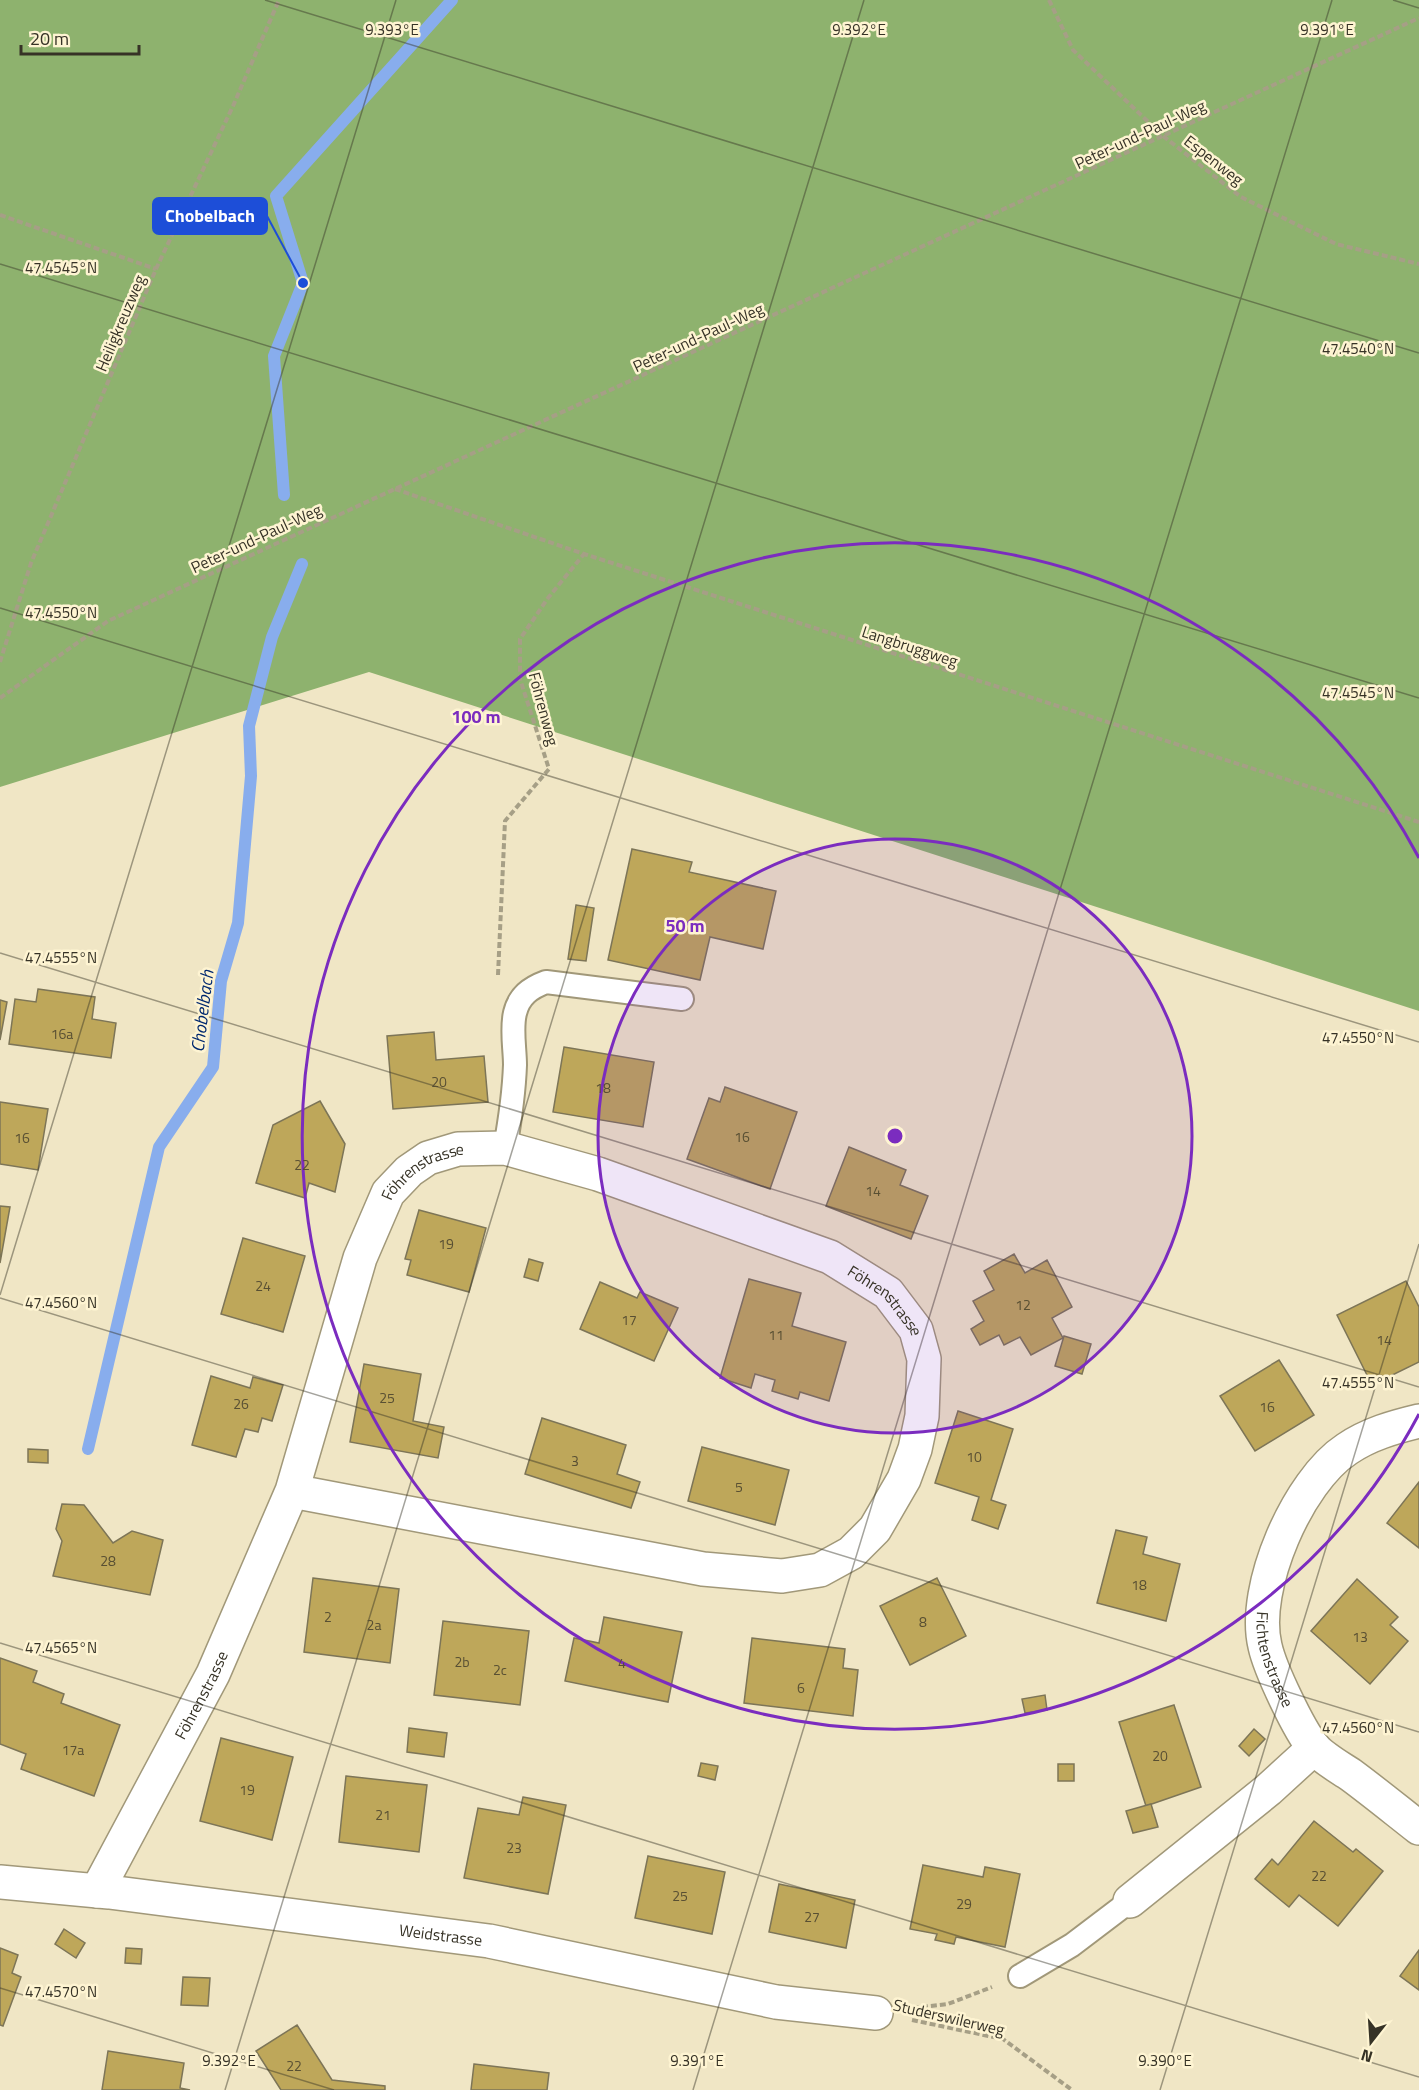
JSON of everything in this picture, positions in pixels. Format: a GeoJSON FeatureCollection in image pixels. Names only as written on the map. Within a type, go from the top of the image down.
{"type":"FeatureCollection","features":[{"type":"Feature","properties":{"kind":"street","name":"Föhrenstrasse"},"geometry":{"type":"LineString","coordinates":[[97,1891],[213,1674],[292,1491],[360,1258],[388,1193],[409,1171],[428,1158],[458,1149],[504,1148],[598,1174],[830,1257],[888,1293],[916,1330],[924,1359],[925,1384],[922,1416],[915,1449],[904,1479],[881,1519],[851,1553],[820,1570],[782,1576],[703,1569],[292,1491]]}},
{"type":"Feature","properties":{"kind":"street","name":"Fichtenstrasse"},"geometry":{"type":"LineString","coordinates":[[1419,1421],[1368,1436],[1345,1450],[1326,1468],[1300,1501],[1270,1571],[1264,1604],[1264,1645],[1280,1687],[1314,1748],[1419,1828]]}},
{"type":"Feature","properties":{"kind":"street"},"geometry":{"type":"LineString","coordinates":[[1130,1901],[1268,1790],[1314,1748]]}},
{"type":"Feature","properties":{"kind":"street","name":"Weidstrasse"},"geometry":{"type":"LineString","coordinates":[[0,1882],[97,1891],[489,1941],[776,2002],[876,2013]]}},
{"type":"Feature","properties":{"kind":"lane"},"geometry":{"type":"LineString","coordinates":[[504,1148],[511,1117],[515,1066],[515,1013],[523,995],[533,987],[546,982],[682,999]]}},
{"type":"Feature","properties":{"kind":"lane"},"geometry":{"type":"LineString","coordinates":[[1020,1976],[1072,1945],[1130,1901]]}},
{"type":"Feature","properties":{"kind":"path","name":"Heiligkreuzweg"},"geometry":{"type":"LineString","coordinates":[[0,662],[31,563],[156,269],[233,106],[279,0]]}},
{"type":"Feature","properties":{"kind":"path","name":"Espenweg"},"geometry":{"type":"LineString","coordinates":[[1049,0],[1073,50],[1163,136],[1252,202],[1336,244],[1419,264]]}},
{"type":"Feature","properties":{"kind":"path","name":"Peter-und-Paul-Weg"},"geometry":{"type":"LineString","coordinates":[[0,698],[108,621],[269,544],[395,489],[1419,18]]}},
{"type":"Feature","properties":{"kind":"path"},"geometry":{"type":"LineString","coordinates":[[0,215],[156,269]]}},
{"type":"Feature","properties":{"kind":"path","name":"Langbruggweg"},"geometry":{"type":"LineString","coordinates":[[395,489],[584,554],[1419,822]]}},
{"type":"Feature","properties":{"kind":"path","name":"Föhrenweg"},"geometry":{"type":"LineString","coordinates":[[515,1013],[497,984],[505,821],[549,769],[520,679],[520,639],[548,598],[584,554]]}},
{"type":"Feature","properties":{"kind":"path"},"geometry":{"type":"LineString","coordinates":[[876,2013],[948,2004],[1020,1976]]}},
{"type":"Feature","properties":{"kind":"path","name":"Studerswilerweg"},"geometry":{"type":"LineString","coordinates":[[876,2013],[1003,2039],[1072,2090]]}},
{"type":"Feature","properties":{"kind":"green space"},"geometry":{"type":"Polygon","coordinates":[[[0,0],[1419,0],[1419,1011],[369,672],[0,787],[0,0]]]}},
{"type":"Feature","properties":{"kind":"building"},"geometry":{"type":"Polygon","coordinates":[[[632,849],[692,862],[689,872],[776,891],[763,949],[710,937],[700,980],[608,960],[632,849]]]}},
{"type":"Feature","properties":{"kind":"building"},"geometry":{"type":"Polygon","coordinates":[[[576,905],[594,908],[586,961],[568,959],[576,905]]]}},
{"type":"Feature","properties":{"kind":"building"},"geometry":{"type":"Polygon","coordinates":[[[38,989],[95,997],[92,1019],[116,1023],[111,1058],[9,1044],[15,999],[36,1002],[38,989]]]}},
{"type":"Feature","properties":{"kind":"building"},"geometry":{"type":"Polygon","coordinates":[[[0,1000],[7,1002],[0,1040],[0,1000]]]}},
{"type":"Feature","properties":{"kind":"building"},"geometry":{"type":"Polygon","coordinates":[[[434,1032],[436,1060],[484,1056],[488,1102],[393,1109],[387,1036],[434,1032]]]}},
{"type":"Feature","properties":{"kind":"building"},"geometry":{"type":"Polygon","coordinates":[[[564,1047],[654,1062],[643,1127],[553,1112],[564,1047]]]}},
{"type":"Feature","properties":{"kind":"building"},"geometry":{"type":"Polygon","coordinates":[[[725,1087],[797,1112],[770,1189],[687,1159],[709,1098],[720,1102],[725,1087]]]}},
{"type":"Feature","properties":{"kind":"building"},"geometry":{"type":"Polygon","coordinates":[[[320,1101],[345,1144],[335,1192],[309,1183],[305,1198],[256,1183],[273,1125],[320,1101]]]}},
{"type":"Feature","properties":{"kind":"building"},"geometry":{"type":"Polygon","coordinates":[[[0,1102],[48,1109],[38,1170],[0,1164],[0,1102]]]}},
{"type":"Feature","properties":{"kind":"building"},"geometry":{"type":"Polygon","coordinates":[[[849,1147],[906,1170],[900,1185],[928,1196],[911,1239],[826,1206],[849,1147]]]}},
{"type":"Feature","properties":{"kind":"building"},"geometry":{"type":"Polygon","coordinates":[[[0,1206],[10,1207],[0,1263],[0,1206]]]}},
{"type":"Feature","properties":{"kind":"building"},"geometry":{"type":"Polygon","coordinates":[[[419,1210],[486,1228],[469,1292],[407,1275],[411,1260],[405,1259],[419,1210]]]}},
{"type":"Feature","properties":{"kind":"building"},"geometry":{"type":"Polygon","coordinates":[[[243,1238],[305,1256],[283,1332],[221,1314],[243,1238]]]}},
{"type":"Feature","properties":{"kind":"building"},"geometry":{"type":"Polygon","coordinates":[[[1014,1254],[1025,1273],[1047,1260],[1072,1307],[1052,1318],[1063,1338],[1031,1355],[1020,1337],[1004,1345],[999,1335],[980,1345],[971,1329],[984,1321],[973,1301],[994,1290],[984,1271],[1014,1254]]]}},
{"type":"Feature","properties":{"kind":"building"},"geometry":{"type":"Polygon","coordinates":[[[529,1259],[543,1263],[538,1281],[524,1277],[529,1259]]]}},
{"type":"Feature","properties":{"kind":"building"},"geometry":{"type":"Polygon","coordinates":[[[749,1279],[801,1293],[792,1326],[846,1342],[829,1401],[800,1392],[798,1399],[772,1391],[775,1380],[755,1374],[751,1388],[720,1378],[749,1279]]]}},
{"type":"Feature","properties":{"kind":"building"},"geometry":{"type":"Polygon","coordinates":[[[1406,1281],[1419,1307],[1419,1362],[1372,1385],[1337,1315],[1406,1281]]]}},
{"type":"Feature","properties":{"kind":"building"},"geometry":{"type":"Polygon","coordinates":[[[600,1282],[637,1298],[640,1292],[678,1308],[654,1361],[580,1329],[600,1282]]]}},
{"type":"Feature","properties":{"kind":"building"},"geometry":{"type":"Polygon","coordinates":[[[1064,1336],[1091,1344],[1082,1374],[1055,1366],[1064,1336]]]}},
{"type":"Feature","properties":{"kind":"building"},"geometry":{"type":"Polygon","coordinates":[[[1279,1360],[1314,1415],[1255,1451],[1220,1396],[1279,1360]]]}},
{"type":"Feature","properties":{"kind":"building"},"geometry":{"type":"Polygon","coordinates":[[[364,1364],[421,1374],[413,1421],[444,1427],[438,1458],[350,1442],[364,1364]]]}},
{"type":"Feature","properties":{"kind":"building"},"geometry":{"type":"Polygon","coordinates":[[[211,1376],[250,1388],[253,1377],[283,1385],[272,1421],[262,1418],[258,1432],[245,1429],[236,1457],[192,1445],[211,1376]]]}},
{"type":"Feature","properties":{"kind":"building"},"geometry":{"type":"Polygon","coordinates":[[[958,1411],[1013,1429],[991,1500],[1006,1505],[998,1529],[972,1520],[979,1497],[935,1483],[958,1411]]]}},
{"type":"Feature","properties":{"kind":"building"},"geometry":{"type":"Polygon","coordinates":[[[542,1418],[626,1445],[617,1474],[640,1482],[631,1508],[525,1474],[542,1418]]]}},
{"type":"Feature","properties":{"kind":"building"},"geometry":{"type":"Polygon","coordinates":[[[702,1447],[789,1470],[775,1525],[688,1501],[702,1447]]]}},
{"type":"Feature","properties":{"kind":"building"},"geometry":{"type":"Polygon","coordinates":[[[28,1449],[48,1450],[48,1463],[28,1462],[28,1449]]]}},
{"type":"Feature","properties":{"kind":"building"},"geometry":{"type":"Polygon","coordinates":[[[1419,1482],[1419,1548],[1387,1523],[1419,1482]]]}},
{"type":"Feature","properties":{"kind":"building"},"geometry":{"type":"Polygon","coordinates":[[[62,1504],[84,1505],[113,1543],[132,1531],[163,1540],[150,1595],[53,1576],[62,1541],[56,1529],[62,1504]]]}},
{"type":"Feature","properties":{"kind":"building"},"geometry":{"type":"Polygon","coordinates":[[[1116,1530],[1147,1537],[1143,1554],[1180,1564],[1166,1621],[1097,1603],[1116,1530]]]}},
{"type":"Feature","properties":{"kind":"building"},"geometry":{"type":"Polygon","coordinates":[[[313,1578],[399,1589],[390,1663],[304,1652],[313,1578]]]}},
{"type":"Feature","properties":{"kind":"building"},"geometry":{"type":"Polygon","coordinates":[[[937,1578],[966,1636],[910,1665],[880,1606],[937,1578]]]}},
{"type":"Feature","properties":{"kind":"building"},"geometry":{"type":"Polygon","coordinates":[[[1357,1579],[1398,1617],[1390,1625],[1408,1641],[1370,1684],[1311,1631],[1357,1579]]]}},
{"type":"Feature","properties":{"kind":"building"},"geometry":{"type":"Polygon","coordinates":[[[604,1617],[682,1632],[668,1702],[565,1681],[574,1638],[599,1643],[604,1617]]]}},
{"type":"Feature","properties":{"kind":"building"},"geometry":{"type":"Polygon","coordinates":[[[443,1621],[529,1631],[520,1705],[434,1695],[443,1621]]]}},
{"type":"Feature","properties":{"kind":"building"},"geometry":{"type":"Polygon","coordinates":[[[752,1638],[845,1649],[843,1668],[858,1670],[853,1716],[744,1703],[752,1638]]]}},
{"type":"Feature","properties":{"kind":"building"},"geometry":{"type":"Polygon","coordinates":[[[0,1658],[37,1671],[33,1682],[64,1694],[61,1703],[120,1725],[94,1796],[21,1769],[26,1754],[0,1744],[0,1658]]]}},
{"type":"Feature","properties":{"kind":"building"},"geometry":{"type":"Polygon","coordinates":[[[1045,1695],[1047,1710],[1025,1713],[1022,1699],[1045,1695]]]}},
{"type":"Feature","properties":{"kind":"building"},"geometry":{"type":"Polygon","coordinates":[[[1174,1705],[1201,1787],[1146,1806],[1119,1722],[1174,1705]]]}},
{"type":"Feature","properties":{"kind":"building"},"geometry":{"type":"Polygon","coordinates":[[[409,1728],[447,1733],[444,1757],[407,1752],[409,1728]]]}},
{"type":"Feature","properties":{"kind":"building"},"geometry":{"type":"Polygon","coordinates":[[[1254,1729],[1265,1739],[1249,1756],[1239,1746],[1254,1729]]]}},
{"type":"Feature","properties":{"kind":"building"},"geometry":{"type":"Polygon","coordinates":[[[221,1738],[293,1757],[272,1840],[200,1821],[221,1738]]]}},
{"type":"Feature","properties":{"kind":"building"},"geometry":{"type":"Polygon","coordinates":[[[701,1763],[718,1766],[715,1780],[698,1776],[701,1763]]]}},
{"type":"Feature","properties":{"kind":"building"},"geometry":{"type":"Polygon","coordinates":[[[1058,1764],[1074,1764],[1074,1781],[1058,1781],[1058,1764]]]}},
{"type":"Feature","properties":{"kind":"building"},"geometry":{"type":"Polygon","coordinates":[[[346,1776],[427,1785],[419,1852],[339,1842],[346,1776]]]}},
{"type":"Feature","properties":{"kind":"building"},"geometry":{"type":"Polygon","coordinates":[[[523,1797],[566,1805],[548,1894],[464,1878],[478,1808],[519,1815],[523,1797]]]}},
{"type":"Feature","properties":{"kind":"building"},"geometry":{"type":"Polygon","coordinates":[[[1151,1804],[1158,1827],[1133,1833],[1126,1811],[1151,1804]]]}},
{"type":"Feature","properties":{"kind":"building"},"geometry":{"type":"Polygon","coordinates":[[[1314,1821],[1353,1852],[1356,1849],[1383,1871],[1338,1926],[1299,1895],[1289,1907],[1255,1879],[1272,1859],[1278,1865],[1314,1821]]]}},
{"type":"Feature","properties":{"kind":"building"},"geometry":{"type":"Polygon","coordinates":[[[648,1856],[725,1872],[712,1934],[635,1918],[648,1856]]]}},
{"type":"Feature","properties":{"kind":"building"},"geometry":{"type":"Polygon","coordinates":[[[923,1865],[983,1877],[985,1867],[1020,1874],[1005,1947],[956,1937],[954,1944],[935,1940],[937,1934],[910,1929],[923,1865]]]}},
{"type":"Feature","properties":{"kind":"building"},"geometry":{"type":"Polygon","coordinates":[[[779,1884],[855,1900],[846,1948],[769,1932],[779,1884]]]}},
{"type":"Feature","properties":{"kind":"building"},"geometry":{"type":"Polygon","coordinates":[[[64,1929],[85,1943],[76,1958],[55,1944],[64,1929]]]}},
{"type":"Feature","properties":{"kind":"building"},"geometry":{"type":"Polygon","coordinates":[[[0,1948],[18,1955],[12,1973],[21,1977],[3,2026],[0,2025],[0,1948]]]}},
{"type":"Feature","properties":{"kind":"building"},"geometry":{"type":"Polygon","coordinates":[[[126,1948],[142,1949],[141,1964],[125,1963],[126,1948]]]}},
{"type":"Feature","properties":{"kind":"building"},"geometry":{"type":"Polygon","coordinates":[[[1419,1950],[1419,1990],[1400,1976],[1419,1950]]]}},
{"type":"Feature","properties":{"kind":"building"},"geometry":{"type":"Polygon","coordinates":[[[183,1977],[210,1978],[208,2006],[181,2005],[183,1977]]]}},
{"type":"Feature","properties":{"kind":"building"},"geometry":{"type":"Polygon","coordinates":[[[297,2025],[332,2080],[385,2086],[385,2090],[281,2090],[256,2051],[297,2025]]]}},
{"type":"Feature","properties":{"kind":"building"},"geometry":{"type":"Polygon","coordinates":[[[108,2051],[184,2063],[180,2088],[190,2090],[102,2090],[108,2051]]]}},
{"type":"Feature","properties":{"kind":"building"},"geometry":{"type":"Polygon","coordinates":[[[474,2064],[549,2073],[547,2090],[471,2090],[474,2064]]]}},
{"type":"Feature","properties":{"kind":"waterway","name":"Chobelbach"},"geometry":{"type":"LineString","coordinates":[[284,495],[274,356],[303,283],[276,196],[452,0]]}},
{"type":"Feature","properties":{"kind":"waterway","name":"Chobelbach"},"geometry":{"type":"LineString","coordinates":[[88,1449],[159,1147],[213,1067],[221,981],[238,923],[251,776],[249,726],[272,637],[302,564]]}},
{"type":"Feature","properties":{"kind":"place","name":"Chobelbach"},"geometry":{"type":"Point","coordinates":[303,283]}}]}
